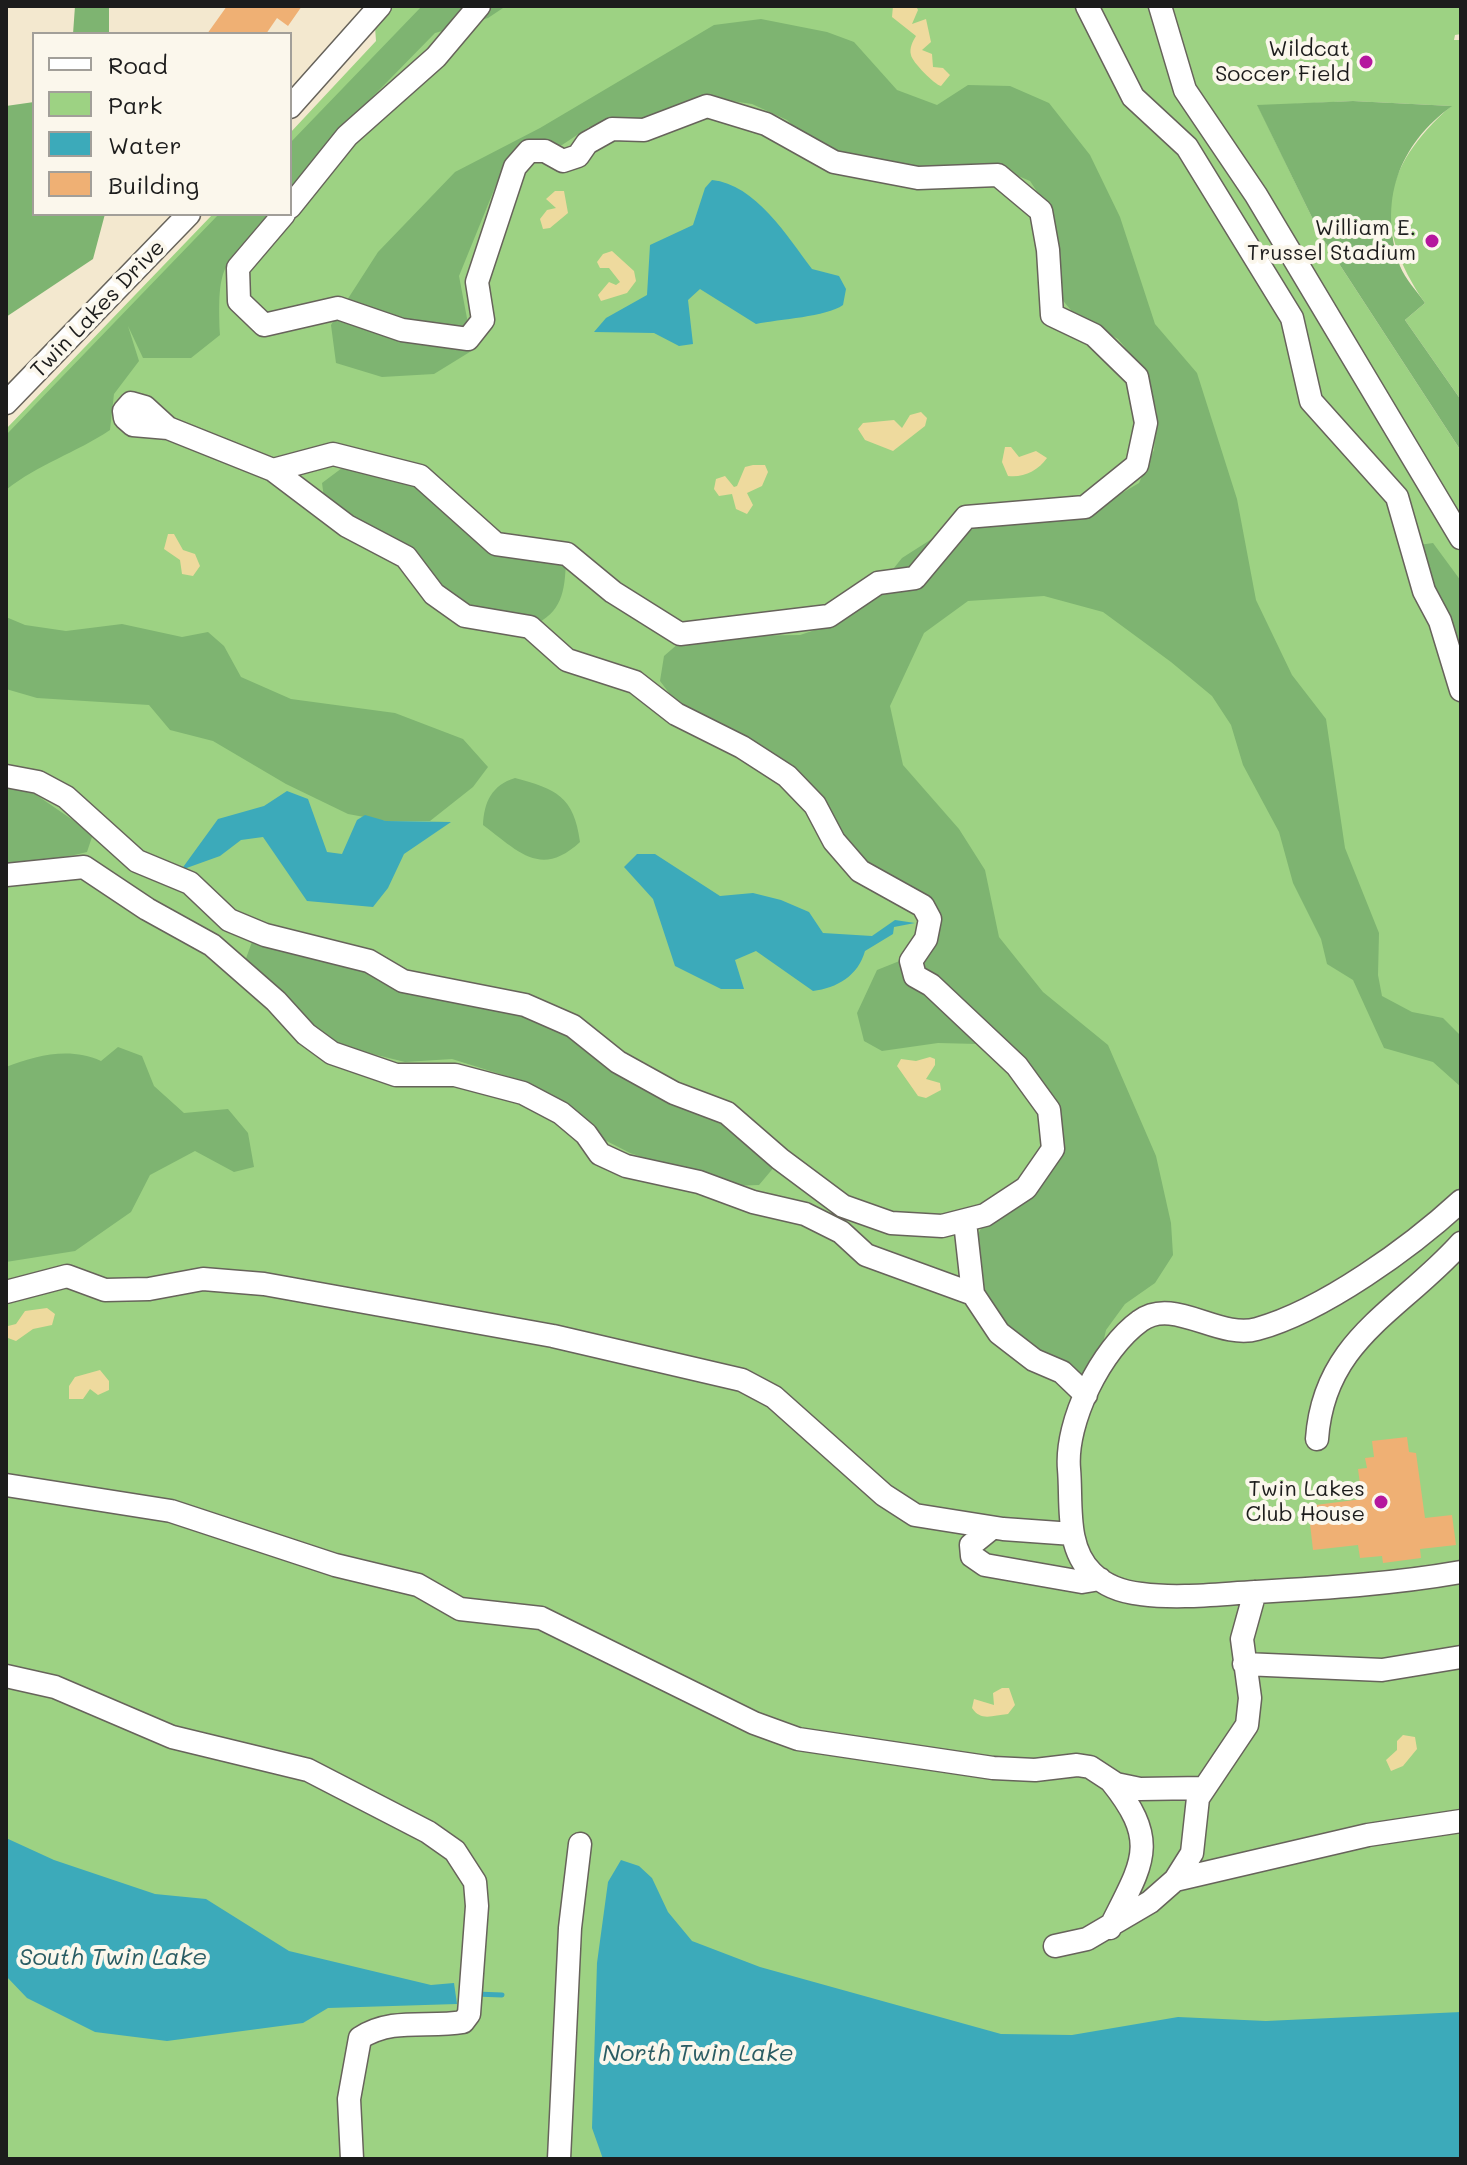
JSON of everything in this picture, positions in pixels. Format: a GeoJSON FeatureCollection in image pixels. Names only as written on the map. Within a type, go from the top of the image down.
{"type":"FeatureCollection","features":[{"type":"Feature","properties":{"kind":"street"},"geometry":{"type":"LineString","coordinates":[[292,105],[380,6]]}},
{"type":"Feature","properties":{"kind":"street"},"geometry":{"type":"LineString","coordinates":[[292,205],[347,136],[436,57],[479,6]]}},
{"type":"Feature","properties":{"kind":"street"},"geometry":{"type":"LineString","coordinates":[[1087,6],[1133,97],[1187,147],[1292,318],[1311,401],[1397,497],[1424,591],[1440,621],[1461,690]]}},
{"type":"Feature","properties":{"kind":"street"},"geometry":{"type":"LineString","coordinates":[[1160,6],[1185,90],[1256,195],[1461,538]]}},
{"type":"Feature","properties":{"kind":"street"},"geometry":{"type":"LineString","coordinates":[[273,470],[333,454],[420,476],[496,544],[567,554],[613,592],[680,634],[829,616],[878,583],[915,578],[966,517],[1085,507],[1137,465],[1146,423],[1137,377],[1094,335],[1052,315],[1048,250],[1041,211],[998,175],[918,178],[834,162],[766,124],[707,106],[644,130],[612,129],[587,143],[578,156],[563,161],[545,151],[529,151],[515,167],[477,282],[483,320],[468,339],[402,330],[338,308],[264,325],[239,301],[238,268],[282,216]]}},
{"type":"Feature","properties":{"kind":"street","name":"Twin Lakes Drive"},"geometry":{"type":"LineString","coordinates":[[6,403],[187,216]]}},
{"type":"Feature","properties":{"kind":"street"},"geometry":{"type":"LineString","coordinates":[[6,776],[38,782],[66,797],[137,861],[190,883],[229,920],[265,935],[369,961],[403,981],[525,1005],[573,1026],[618,1062],[674,1093],[727,1113],[780,1159],[843,1206],[891,1223],[942,1226],[965,1222],[985,1215],[1026,1188],[1053,1149],[1049,1110],[1017,1066],[931,985],[915,976],[911,961],[926,939],[930,919],[923,906],[860,871],[834,841],[815,805],[787,776],[742,747],[676,714],[635,682],[567,660],[530,627],[465,616],[434,594],[406,557],[347,526],[309,494],[273,470],[168,428]]}},
{"type":"Feature","properties":{"kind":"street"},"geometry":{"type":"LineString","coordinates":[[6,875],[84,867],[147,909],[212,945],[276,1001],[306,1034],[332,1053],[396,1075],[455,1075],[523,1093],[561,1113],[586,1134],[600,1154],[626,1166],[699,1182],[753,1202],[805,1214],[841,1232],[866,1255],[973,1294]]}},
{"type":"Feature","properties":{"kind":"street"},"geometry":{"type":"LineString","coordinates":[[1461,1201],[1428,1231],[1354,1280],[1297,1314],[1254,1330],[1223,1330],[1163,1313],[1141,1319],[1118,1344],[1086,1395],[1067,1447],[1075,1548],[1089,1571],[1110,1587],[1141,1594],[1255,1592],[1406,1581],[1461,1572]]}},
{"type":"Feature","properties":{"kind":"street"},"geometry":{"type":"LineString","coordinates":[[965,1222],[973,1294],[999,1333],[1034,1360],[1062,1372],[1086,1395]]}},
{"type":"Feature","properties":{"kind":"street"},"geometry":{"type":"LineString","coordinates":[[1317,1439],[1326,1391],[1334,1369],[1349,1348],[1432,1276],[1461,1243]]}},
{"type":"Feature","properties":{"kind":"street"},"geometry":{"type":"LineString","coordinates":[[6,1292],[67,1276],[105,1290],[149,1289],[203,1279],[264,1284],[553,1336],[742,1380],[774,1397],[884,1495],[915,1515],[992,1528],[1073,1534]]}},
{"type":"Feature","properties":{"kind":"street"},"geometry":{"type":"LineString","coordinates":[[6,1485],[171,1511],[335,1565],[418,1585],[460,1609],[541,1618],[754,1723],[798,1739],[993,1768],[1035,1770],[1077,1765],[1090,1767],[1111,1781],[1139,1819],[1142,1837],[1135,1876],[1109,1929]]}},
{"type":"Feature","properties":{"kind":"street"},"geometry":{"type":"LineString","coordinates":[[942,1521],[972,1556],[985,1565],[1082,1582],[1100,1579]]}},
{"type":"Feature","properties":{"kind":"street"},"geometry":{"type":"LineString","coordinates":[[972,1556],[971,1545],[992,1528]]}},
{"type":"Feature","properties":{"kind":"street"},"geometry":{"type":"LineString","coordinates":[[1055,1946],[1087,1939],[1109,1929],[1150,1902],[1175,1880],[1192,1853],[1196,1838],[1194,1817],[1204,1788],[1247,1725],[1250,1698],[1242,1639],[1255,1592]]}},
{"type":"Feature","properties":{"kind":"street"},"geometry":{"type":"LineString","coordinates":[[1244,1664],[1382,1670],[1461,1657]]}},
{"type":"Feature","properties":{"kind":"street"},"geometry":{"type":"LineString","coordinates":[[6,1676],[55,1687],[172,1737],[308,1770],[428,1832],[455,1851],[475,1882],[478,1930],[469,2014],[463,2022],[395,2024],[375,2029],[360,2038],[349,2099],[352,2159]]}},
{"type":"Feature","properties":{"kind":"street"},"geometry":{"type":"LineString","coordinates":[[1111,1781],[1161,1792],[1204,1788]]}},
{"type":"Feature","properties":{"kind":"street"},"geometry":{"type":"LineString","coordinates":[[1175,1880],[1368,1835],[1461,1821]]}},
{"type":"Feature","properties":{"kind":"street"},"geometry":{"type":"LineString","coordinates":[[559,2159],[570,1928],[580,1844]]}},
{"type":"Feature","properties":{"kind":"green space"},"geometry":{"type":"Polygon","coordinates":[[[75,6],[109,6],[109,32],[73,32],[75,6]]]}},
{"type":"Feature","properties":{"kind":"green space"},"geometry":{"type":"Polygon","coordinates":[[[394,6],[1461,6],[1461,34],[1455,35],[1454,40],[1461,40],[1461,400],[1405,320],[1425,303],[1396,248],[1391,222],[1392,198],[1398,175],[1410,152],[1451,106],[1352,101],[1258,106],[1321,236],[1461,451],[1461,2159],[6,2159],[6,429],[211,216],[292,216],[292,131],[376,41],[375,27],[394,6]]]}},
{"type":"Feature","properties":{"kind":"green space"},"geometry":{"type":"Polygon","coordinates":[[[422,6],[506,6],[488,18],[435,33],[342,128],[292,191],[292,141],[422,6]]]}},
{"type":"Feature","properties":{"kind":"green space"},"geometry":{"type":"Polygon","coordinates":[[[761,19],[827,32],[854,42],[897,90],[937,105],[968,85],[1010,86],[1049,103],[1090,155],[1120,217],[1155,324],[1197,373],[1237,499],[1256,600],[1292,675],[1326,719],[1345,848],[1379,933],[1378,975],[1382,996],[1412,1012],[1443,1018],[1461,1036],[1461,1087],[1433,1062],[1384,1048],[1353,980],[1327,964],[1321,939],[1293,883],[1279,832],[1243,765],[1231,725],[1212,696],[1171,662],[1103,612],[1044,596],[968,601],[924,633],[890,706],[903,765],[959,829],[985,870],[999,937],[1043,992],[1108,1045],[1156,1156],[1171,1223],[1173,1255],[1155,1283],[1125,1304],[1106,1330],[1097,1370],[1083,1382],[1033,1352],[984,1305],[971,1249],[983,1224],[1057,1155],[1022,1061],[978,1044],[938,1043],[882,1051],[864,1041],[857,1013],[877,970],[902,960],[932,921],[857,860],[816,799],[673,698],[660,681],[664,656],[679,643],[733,636],[800,635],[842,621],[869,599],[902,558],[938,535],[995,519],[1092,511],[1139,483],[1154,450],[1157,413],[1147,374],[1118,339],[1075,315],[1060,297],[1050,211],[1030,181],[997,167],[913,169],[845,155],[806,138],[787,120],[752,104],[705,97],[626,124],[589,127],[562,145],[526,149],[498,180],[459,276],[473,350],[434,374],[382,377],[336,363],[331,325],[378,252],[455,172],[540,128],[714,25],[761,19]]]}},
{"type":"Feature","properties":{"kind":"green space"},"geometry":{"type":"Polygon","coordinates":[[[1353,101],[1452,106],[1433,121],[1406,157],[1398,177],[1391,219],[1400,266],[1425,303],[1405,320],[1461,400],[1461,451],[1321,236],[1257,105],[1353,101]]]}},
{"type":"Feature","properties":{"kind":"green space"},"geometry":{"type":"Polygon","coordinates":[[[32,102],[32,216],[104,216],[93,259],[6,317],[6,106],[32,102]]]}},
{"type":"Feature","properties":{"kind":"green space"},"geometry":{"type":"Polygon","coordinates":[[[217,216],[269,216],[226,266],[220,292],[220,335],[191,358],[143,358],[128,326],[139,361],[114,394],[110,430],[6,490],[6,435],[217,216]]]}},
{"type":"Feature","properties":{"kind":"green space"},"geometry":{"type":"Polygon","coordinates":[[[342,468],[383,473],[427,486],[465,526],[566,559],[564,587],[558,604],[538,623],[472,613],[326,512],[322,483],[342,468]]]}},
{"type":"Feature","properties":{"kind":"green space"},"geometry":{"type":"Polygon","coordinates":[[[1433,543],[1461,581],[1461,674],[1419,545],[1433,543]]]}},
{"type":"Feature","properties":{"kind":"green space"},"geometry":{"type":"Polygon","coordinates":[[[6,617],[25,625],[66,631],[122,624],[182,637],[208,632],[224,646],[241,677],[291,699],[395,713],[463,739],[488,767],[473,787],[430,821],[386,821],[348,814],[286,784],[213,741],[170,730],[149,705],[37,698],[6,689],[6,617]]]}},
{"type":"Feature","properties":{"kind":"green space"},"geometry":{"type":"Polygon","coordinates":[[[515,778],[542,786],[561,797],[573,814],[580,842],[566,853],[542,860],[519,852],[483,825],[485,809],[495,790],[515,778]]]}},
{"type":"Feature","properties":{"kind":"green space"},"geometry":{"type":"Polygon","coordinates":[[[6,787],[35,794],[93,834],[87,852],[6,867],[6,787]]]}},
{"type":"Feature","properties":{"kind":"green space"},"geometry":{"type":"Polygon","coordinates":[[[253,939],[351,964],[392,988],[523,1012],[581,1038],[618,1072],[658,1098],[723,1121],[775,1166],[759,1185],[728,1186],[630,1153],[593,1134],[562,1101],[516,1079],[452,1059],[405,1062],[332,1044],[244,964],[253,939]]]}},
{"type":"Feature","properties":{"kind":"green space"},"geometry":{"type":"Polygon","coordinates":[[[118,1047],[142,1056],[154,1086],[184,1113],[228,1109],[248,1133],[254,1167],[234,1172],[195,1151],[150,1175],[131,1212],[75,1251],[6,1262],[6,1067],[54,1054],[77,1054],[101,1061],[118,1047]]]}},
{"type":"Feature","properties":{"kind":"sand"},"geometry":{"type":"Polygon","coordinates":[[[893,6],[916,6],[918,10],[912,24],[926,19],[931,42],[922,50],[932,54],[933,67],[943,68],[950,75],[941,86],[929,78],[912,58],[911,47],[916,36],[892,17],[893,6]]]}},
{"type":"Feature","properties":{"kind":"sand"},"geometry":{"type":"Polygon","coordinates":[[[555,191],[564,191],[568,213],[550,228],[543,229],[540,219],[547,210],[556,208],[546,199],[555,191]]]}},
{"type":"Feature","properties":{"kind":"sand"},"geometry":{"type":"Polygon","coordinates":[[[612,251],[634,271],[636,281],[627,293],[601,301],[598,295],[609,282],[616,285],[620,282],[609,268],[600,268],[597,262],[603,254],[612,251]]]}},
{"type":"Feature","properties":{"kind":"sand"},"geometry":{"type":"Polygon","coordinates":[[[921,412],[927,418],[925,426],[893,451],[865,440],[858,429],[863,423],[894,420],[902,428],[910,415],[921,412]]]}},
{"type":"Feature","properties":{"kind":"sand"},"geometry":{"type":"Polygon","coordinates":[[[1005,447],[1011,447],[1019,457],[1036,451],[1047,458],[1030,473],[1008,476],[1002,462],[1005,447]]]}},
{"type":"Feature","properties":{"kind":"sand"},"geometry":{"type":"Polygon","coordinates":[[[765,465],[768,472],[762,486],[747,493],[753,505],[747,514],[736,509],[732,494],[719,496],[714,489],[716,479],[725,476],[734,487],[737,486],[745,467],[765,465]]]}},
{"type":"Feature","properties":{"kind":"sand"},"geometry":{"type":"Polygon","coordinates":[[[168,534],[174,534],[183,550],[195,554],[200,566],[193,576],[182,574],[180,560],[164,549],[168,534]]]}},
{"type":"Feature","properties":{"kind":"sand"},"geometry":{"type":"Polygon","coordinates":[[[930,1057],[935,1059],[935,1065],[926,1079],[940,1083],[941,1090],[926,1098],[918,1096],[897,1066],[901,1059],[916,1061],[930,1057]]]}},
{"type":"Feature","properties":{"kind":"sand"},"geometry":{"type":"Polygon","coordinates":[[[47,1308],[55,1314],[52,1325],[33,1329],[16,1341],[8,1338],[8,1326],[16,1324],[25,1311],[47,1308]]]}},
{"type":"Feature","properties":{"kind":"sand"},"geometry":{"type":"Polygon","coordinates":[[[100,1370],[109,1381],[109,1390],[98,1395],[90,1389],[83,1399],[69,1399],[69,1386],[75,1377],[100,1370]]]}},
{"type":"Feature","properties":{"kind":"sand"},"geometry":{"type":"Polygon","coordinates":[[[1009,1688],[1015,1705],[1008,1714],[983,1716],[972,1708],[974,1699],[994,1705],[993,1693],[1009,1688]]]}},
{"type":"Feature","properties":{"kind":"sand"},"geometry":{"type":"Polygon","coordinates":[[[1403,1735],[1415,1737],[1417,1749],[1403,1766],[1391,1771],[1386,1760],[1397,1750],[1397,1741],[1403,1735]]]}},
{"type":"Feature","properties":{"kind":"water"},"geometry":{"type":"Polygon","coordinates":[[[712,180],[728,184],[756,201],[812,269],[839,276],[846,289],[843,305],[814,315],[756,324],[700,289],[688,300],[693,344],[679,346],[654,333],[594,332],[606,318],[647,295],[650,245],[693,225],[705,188],[712,180]]]}},
{"type":"Feature","properties":{"kind":"water"},"geometry":{"type":"Polygon","coordinates":[[[287,791],[308,799],[327,852],[342,854],[357,820],[365,815],[386,821],[451,822],[404,854],[388,888],[373,907],[307,901],[263,837],[241,840],[220,856],[181,870],[218,819],[264,806],[287,791]]]}},
{"type":"Feature","properties":{"kind":"water"},"geometry":{"type":"Polygon","coordinates":[[[637,854],[655,854],[720,896],[753,893],[781,900],[809,912],[823,933],[872,936],[895,920],[915,923],[894,927],[893,934],[865,951],[852,974],[830,987],[813,991],[756,951],[735,960],[744,989],[721,989],[675,966],[653,899],[624,867],[637,854]]]}},
{"type":"Feature","properties":{"kind":"water","name":"South Twin Lake"},"geometry":{"type":"Polygon","coordinates":[[[6,1838],[54,1860],[155,1894],[206,1899],[289,1951],[431,1985],[454,1983],[457,2004],[328,2008],[303,2023],[167,2041],[95,2032],[27,1998],[6,1976],[6,1838]]]}},
{"type":"Feature","properties":{"kind":"water","name":"North Twin Lake"},"geometry":{"type":"Polygon","coordinates":[[[621,1860],[639,1866],[652,1878],[668,1912],[692,1941],[760,1967],[1001,2034],[1072,2035],[1178,2017],[1266,2021],[1461,2012],[1461,2159],[603,2159],[592,2128],[597,1963],[608,1882],[621,1860]]]}},
{"type":"Feature","properties":{"kind":"building"},"geometry":{"type":"Polygon","coordinates":[[[227,6],[302,6],[288,26],[277,18],[267,32],[208,32],[227,6]]]}},
{"type":"Feature","properties":{"kind":"building","name":"Twin Lakes Club House"},"geometry":{"type":"Polygon","coordinates":[[[1407,1437],[1409,1452],[1416,1453],[1425,1518],[1452,1515],[1456,1545],[1420,1549],[1421,1558],[1383,1563],[1382,1556],[1360,1558],[1358,1545],[1313,1550],[1308,1506],[1362,1499],[1358,1469],[1367,1468],[1365,1458],[1374,1457],[1372,1441],[1407,1437]]]}},
{"type":"Feature","properties":{"kind":"waterway"},"geometry":{"type":"LineString","coordinates":[[475,1994],[502,1995]]}},
{"type":"Feature","properties":{"kind":"place","name":"Wildcat Soccer Field"},"geometry":{"type":"Point","coordinates":[1366,62]}},
{"type":"Feature","properties":{"kind":"place","name":"William E. Trussel Stadium"},"geometry":{"type":"Point","coordinates":[1432,241]}},
{"type":"Feature","properties":{"kind":"place","name":"Twin Lakes Club House"},"geometry":{"type":"Point","coordinates":[1381,1502]}}]}
